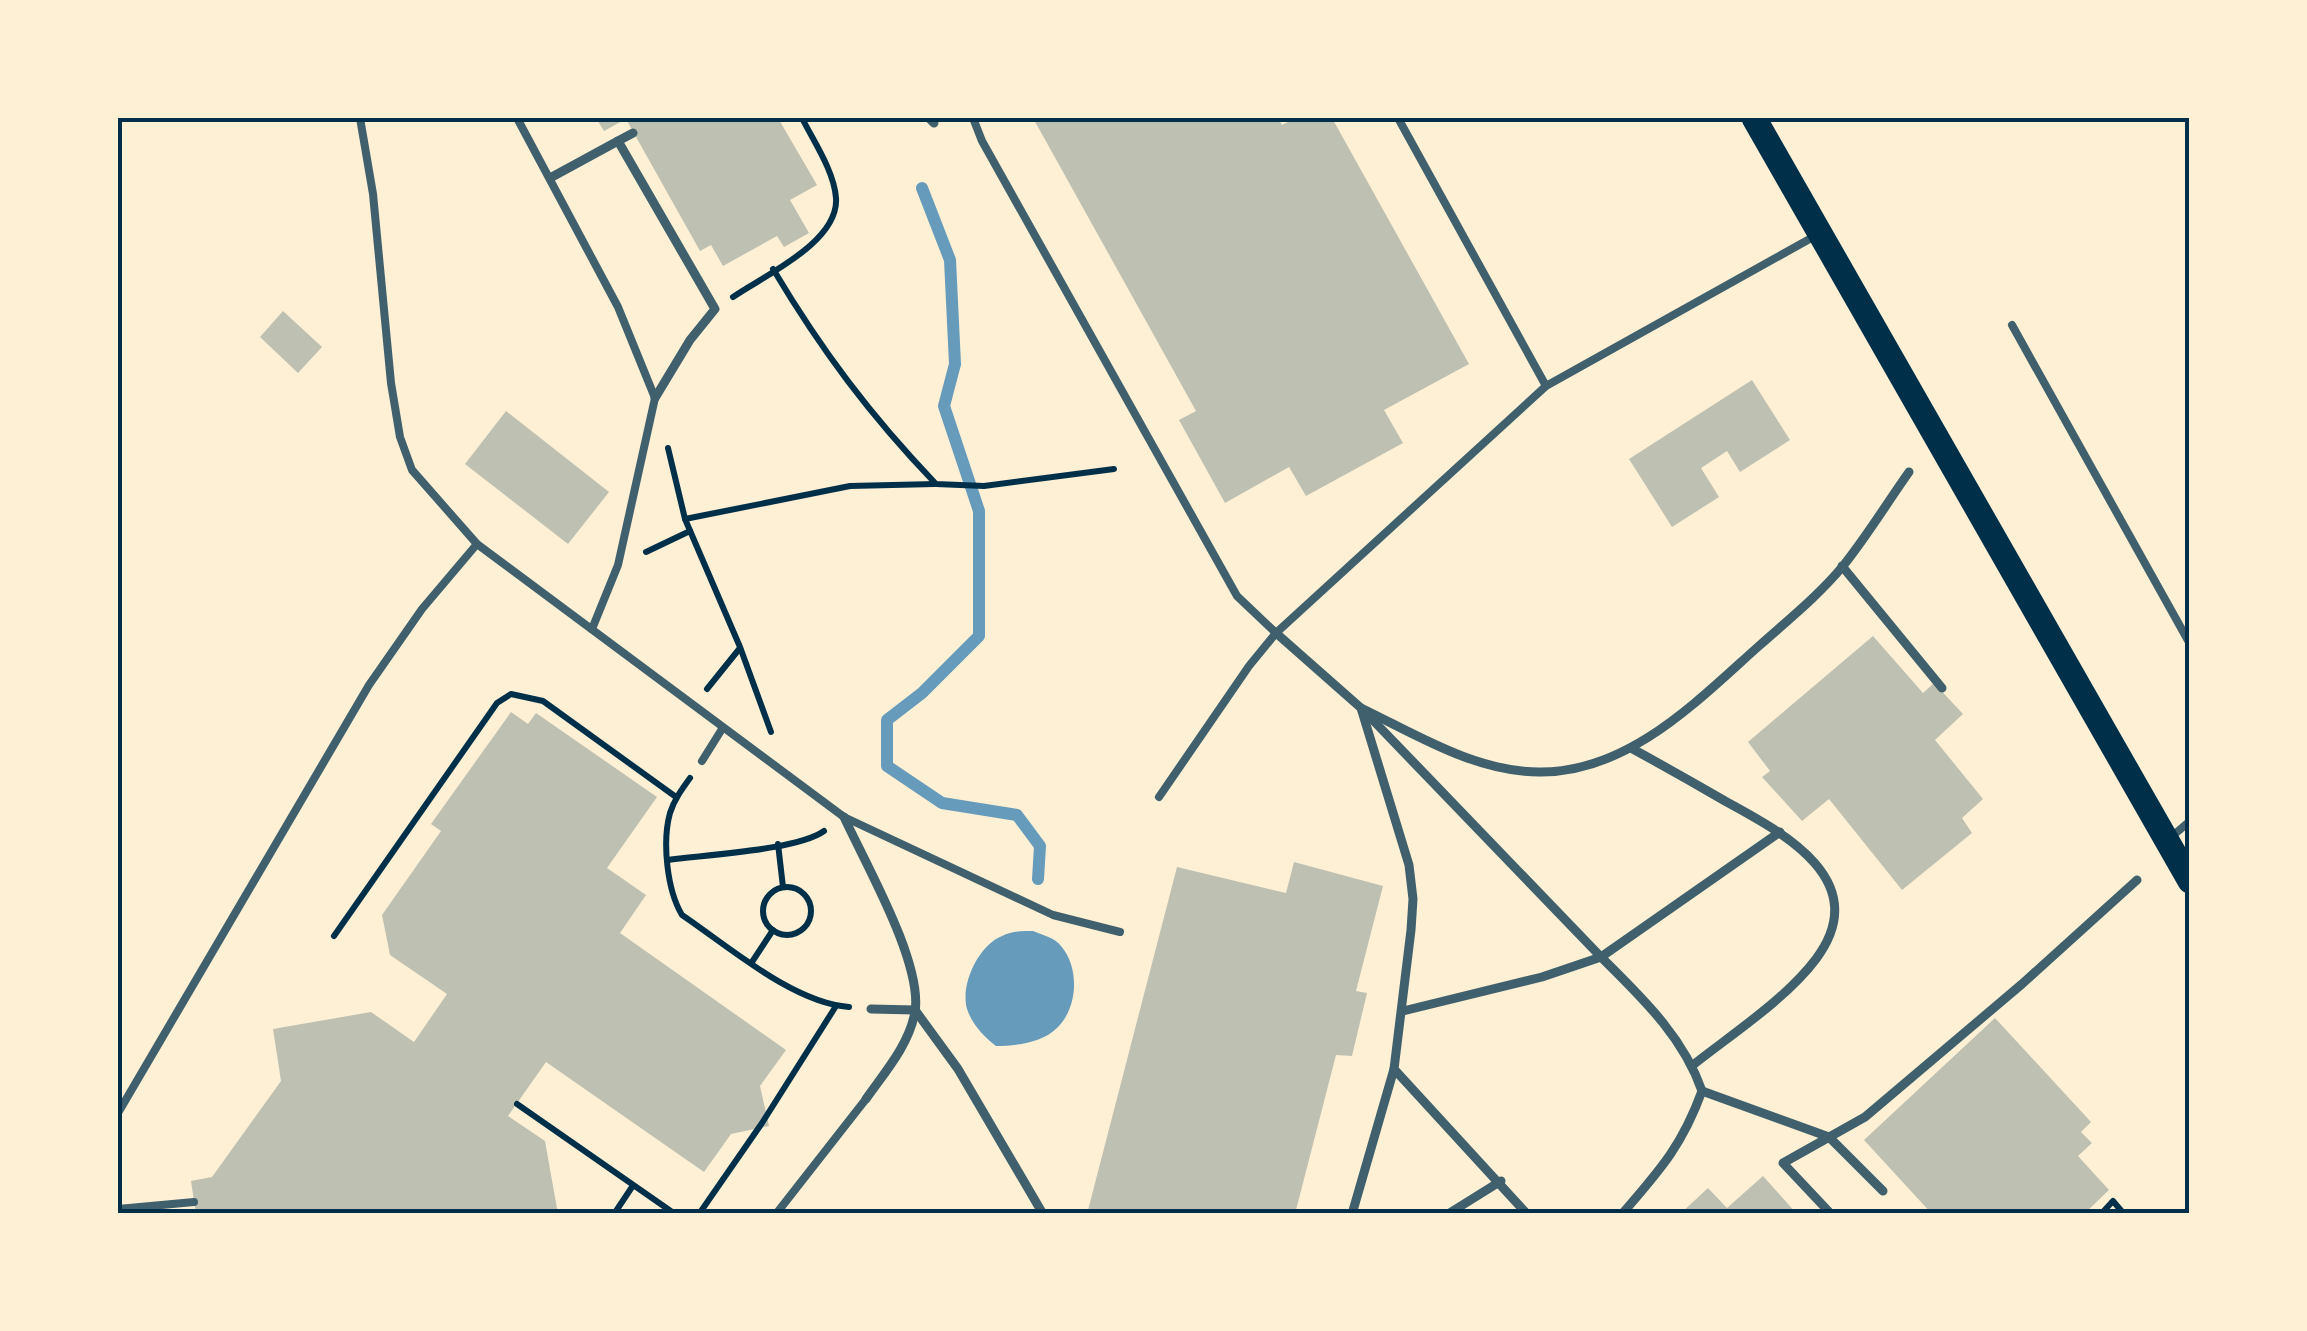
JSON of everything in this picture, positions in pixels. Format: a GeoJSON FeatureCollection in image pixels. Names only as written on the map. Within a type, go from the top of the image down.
{"type":"FeatureCollection","features":[{"type":"Feature","properties":{"kind":"main road"},"geometry":{"type":"LineString","coordinates":[[1754,118],[2190,881]]}},
{"type":"Feature","properties":{"kind":"street"},"geometry":{"type":"LineString","coordinates":[[550,178],[633,133]]}},
{"type":"Feature","properties":{"kind":"street"},"geometry":{"type":"LineString","coordinates":[[618,141],[715,310],[690,340],[655,398]]}},
{"type":"Feature","properties":{"kind":"street"},"geometry":{"type":"LineString","coordinates":[[1361,708],[1496,768],[1540,772],[1578,768],[1630,748],[1682,714],[1813,598],[1842,566],[1910,472]]}},
{"type":"Feature","properties":{"kind":"street"},"geometry":{"type":"LineString","coordinates":[[1842,566],[1942,688]]}},
{"type":"Feature","properties":{"kind":"street"},"geometry":{"type":"LineString","coordinates":[[1276,632],[1361,708],[1659,1016],[1693,1066],[1702,1090],[1688,1130],[1663,1168],[1622,1214]]}},
{"type":"Feature","properties":{"kind":"street"},"geometry":{"type":"LineString","coordinates":[[1352,1214],[1394,1070],[1413,899],[1409,865],[1361,708]]}},
{"type":"Feature","properties":{"kind":"street"},"geometry":{"type":"LineString","coordinates":[[1630,748],[1780,832],[1812,860],[1830,885],[1836,906],[1828,941],[1814,962],[1693,1066]]}},
{"type":"Feature","properties":{"kind":"street"},"geometry":{"type":"LineString","coordinates":[[844,817],[912,972],[915,1010],[904,1044],[866,1099]]}},
{"type":"Feature","properties":{"kind":"street"},"geometry":{"type":"LineString","coordinates":[[1403,1011],[1523,982],[1601,957],[1780,832]]}},
{"type":"Feature","properties":{"kind":"street"},"geometry":{"type":"LineString","coordinates":[[1831,1214],[1784,1164],[1865,1117],[2137,880]]}},
{"type":"Feature","properties":{"kind":"street"},"geometry":{"type":"LineString","coordinates":[[871,1008],[915,1010]]}},
{"type":"Feature","properties":{"kind":"street"},"geometry":{"type":"LineString","coordinates":[[915,1010],[958,1069],[1043,1214]]}},
{"type":"Feature","properties":{"kind":"street"},"geometry":{"type":"LineString","coordinates":[[1394,1070],[1501,1181],[1527,1214]]}},
{"type":"Feature","properties":{"kind":"street"},"geometry":{"type":"LineString","coordinates":[[1702,1090],[1829,1137],[1883,1191]]}},
{"type":"Feature","properties":{"kind":"street"},"geometry":{"type":"LineString","coordinates":[[1448,1214],[1501,1181]]}},
{"type":"Feature","properties":{"kind":"lane"},"geometry":{"type":"LineString","coordinates":[[360,118],[374,194],[391,383],[400,437],[412,470],[476,544],[844,817],[1053,915],[1120,932]]}},
{"type":"Feature","properties":{"kind":"lane"},"geometry":{"type":"LineString","coordinates":[[517,118],[618,308],[655,398],[618,565],[592,628]]}},
{"type":"Feature","properties":{"kind":"lane"},"geometry":{"type":"LineString","coordinates":[[973,118],[982,141],[1237,596],[1276,632]]}},
{"type":"Feature","properties":{"kind":"lane"},"geometry":{"type":"LineString","coordinates":[[1398,118],[1546,386]]}},
{"type":"Feature","properties":{"kind":"lane"},"geometry":{"type":"LineString","coordinates":[[1159,797],[1276,632],[1546,386],[1820,233]]}},
{"type":"Feature","properties":{"kind":"lane"},"geometry":{"type":"LineString","coordinates":[[2012,325],[2190,644]]}},
{"type":"Feature","properties":{"kind":"lane"},"geometry":{"type":"LineString","coordinates":[[118,1113],[369,686],[422,609],[476,544]]}},
{"type":"Feature","properties":{"kind":"lane"},"geometry":{"type":"LineString","coordinates":[[702,761],[722,729]]}},
{"type":"Feature","properties":{"kind":"lane"},"geometry":{"type":"LineString","coordinates":[[2166,840],[2190,821]]}},
{"type":"Feature","properties":{"kind":"lane"},"geometry":{"type":"LineString","coordinates":[[776,1214],[866,1099]]}},
{"type":"Feature","properties":{"kind":"lane"},"geometry":{"type":"LineString","coordinates":[[118,1209],[194,1202]]}},
{"type":"Feature","properties":{"kind":"path"},"geometry":{"type":"LineString","coordinates":[[715,310],[826,232],[836,196],[831,177],[802,118]]}},
{"type":"Feature","properties":{"kind":"path"},"geometry":{"type":"LineString","coordinates":[[774,269],[850,387],[936,484]]}},
{"type":"Feature","properties":{"kind":"path"},"geometry":{"type":"LineString","coordinates":[[669,452],[685,519],[740,647],[787,776]]}},
{"type":"Feature","properties":{"kind":"path"},"geometry":{"type":"LineString","coordinates":[[685,519],[850,486],[984,486],[1114,469]]}},
{"type":"Feature","properties":{"kind":"path"},"geometry":{"type":"LineString","coordinates":[[618,565],[690,531]]}},
{"type":"Feature","properties":{"kind":"path"},"geometry":{"type":"LineString","coordinates":[[693,707],[740,647]]}},
{"type":"Feature","properties":{"kind":"path"},"geometry":{"type":"LineString","coordinates":[[334,936],[496,703],[511,694],[543,701],[676,797]]}},
{"type":"Feature","properties":{"kind":"path"},"geometry":{"type":"LineString","coordinates":[[688,780],[669,814],[668,860],[674,902],[682,915],[800,993],[836,1006],[871,1008]]}},
{"type":"Feature","properties":{"kind":"path"},"geometry":{"type":"LineString","coordinates":[[668,860],[816,836],[844,817]]}},
{"type":"Feature","properties":{"kind":"path"},"geometry":{"type":"LineString","coordinates":[[778,844],[783,887]]}},
{"type":"Feature","properties":{"kind":"path"},"geometry":{"type":"LineString","coordinates":[[783,887],[802,893],[808,899],[810,915],[803,929],[780,934],[772,930],[764,918],[764,904],[783,887]]}},
{"type":"Feature","properties":{"kind":"path"},"geometry":{"type":"LineString","coordinates":[[752,962],[772,930]]}},
{"type":"Feature","properties":{"kind":"path"},"geometry":{"type":"LineString","coordinates":[[699,1214],[836,1006]]}},
{"type":"Feature","properties":{"kind":"path"},"geometry":{"type":"LineString","coordinates":[[516,1104],[676,1214]]}},
{"type":"Feature","properties":{"kind":"path"},"geometry":{"type":"LineString","coordinates":[[614,1214],[632,1186]]}},
{"type":"Feature","properties":{"kind":"path"},"geometry":{"type":"LineString","coordinates":[[2101,1214],[2113,1201],[2124,1214]]}},
{"type":"Feature","properties":{"kind":"water"},"geometry":{"type":"Polygon","coordinates":[[[1033,931],[1056,941],[1067,955],[1074,976],[1073,999],[1064,1020],[1044,1037],[996,1046],[979,1030],[967,1009],[969,977],[979,956],[994,941],[1010,933],[1033,931]]]}},
{"type":"Feature","properties":{"kind":"building"},"geometry":{"type":"Polygon","coordinates":[[[596,118],[778,118],[817,185],[790,200],[809,233],[784,247],[777,236],[723,266],[711,245],[700,251],[626,119],[604,131],[596,118]]]}},
{"type":"Feature","properties":{"kind":"building"},"geometry":{"type":"Polygon","coordinates":[[[1033,118],[1278,118],[1282,125],[1296,118],[1332,118],[1469,364],[1384,410],[1403,443],[1306,496],[1289,467],[1225,503],[1179,420],[1196,411],[1033,118]]]}},
{"type":"Feature","properties":{"kind":"building"},"geometry":{"type":"Polygon","coordinates":[[[283,311],[322,347],[298,373],[260,337],[283,311]]]}},
{"type":"Feature","properties":{"kind":"building"},"geometry":{"type":"Polygon","coordinates":[[[1752,380],[1790,440],[1740,472],[1727,451],[1701,468],[1719,497],[1672,527],[1629,459],[1752,380]]]}},
{"type":"Feature","properties":{"kind":"building"},"geometry":{"type":"Polygon","coordinates":[[[506,411],[609,492],[568,544],[465,464],[506,411]]]}},
{"type":"Feature","properties":{"kind":"building"},"geometry":{"type":"Polygon","coordinates":[[[1873,636],[1923,693],[1934,683],[1963,714],[1935,740],[1983,799],[1962,818],[1972,833],[1902,890],[1829,799],[1802,821],[1762,777],[1770,771],[1748,742],[1873,636]]]}},
{"type":"Feature","properties":{"kind":"building"},"geometry":{"type":"Polygon","coordinates":[[[511,712],[528,724],[536,713],[657,797],[607,868],[646,895],[620,933],[786,1050],[760,1086],[769,1126],[731,1134],[704,1172],[546,1062],[508,1116],[545,1141],[558,1214],[196,1214],[191,1181],[212,1177],[281,1081],[273,1029],[371,1012],[414,1042],[447,994],[390,955],[382,915],[441,831],[431,824],[511,712]]]}},
{"type":"Feature","properties":{"kind":"building"},"geometry":{"type":"Polygon","coordinates":[[[1294,862],[1383,886],[1356,991],[1367,993],[1352,1056],[1336,1055],[1295,1214],[1087,1214],[1177,867],[1286,893],[1294,862]]]}},
{"type":"Feature","properties":{"kind":"building"},"geometry":{"type":"Polygon","coordinates":[[[1995,1018],[2091,1122],[2081,1132],[2092,1143],[2078,1156],[2109,1190],[2084,1214],[1932,1214],[1864,1140],[1995,1018]]]}},
{"type":"Feature","properties":{"kind":"building"},"geometry":{"type":"Polygon","coordinates":[[[1763,1176],[1797,1214],[1680,1214],[1708,1188],[1727,1208],[1763,1176]]]}},
{"type":"Feature","properties":{"kind":"waterway"},"geometry":{"type":"LineString","coordinates":[[922,188],[950,260],[955,364],[944,406],[979,511],[979,636],[922,693],[887,720],[887,766],[942,803],[1017,815],[1040,846],[1038,879]]}}]}
